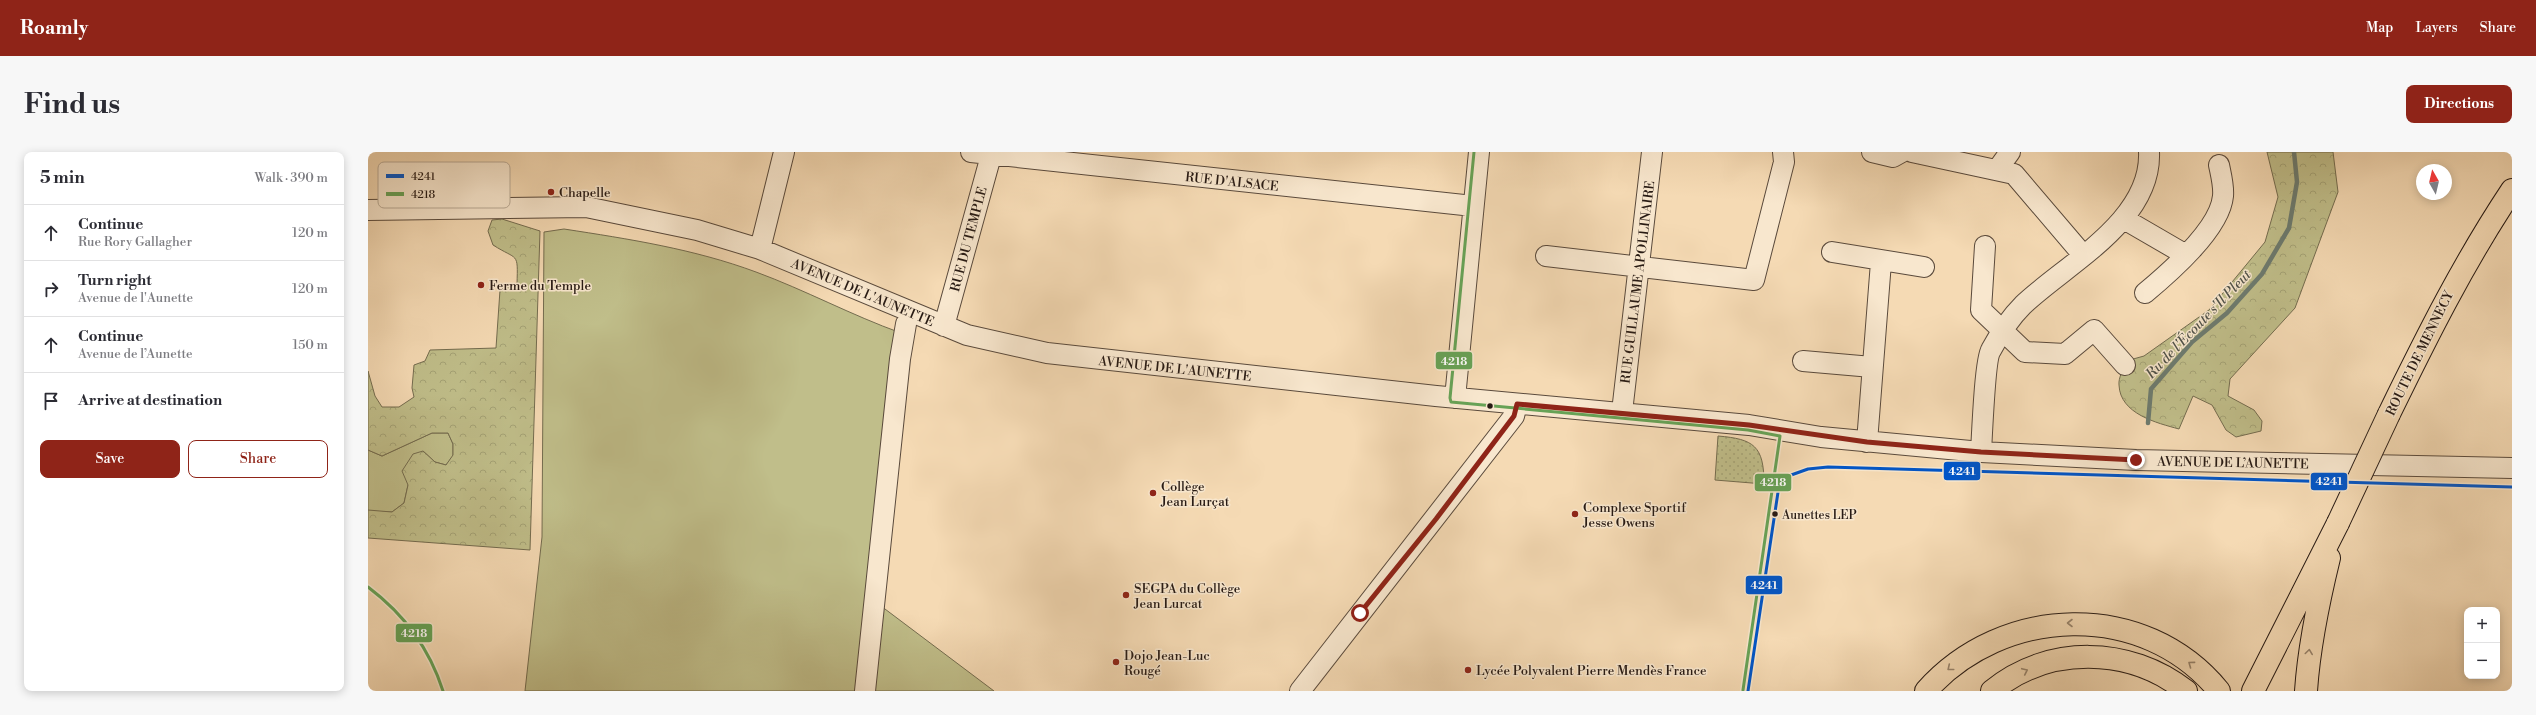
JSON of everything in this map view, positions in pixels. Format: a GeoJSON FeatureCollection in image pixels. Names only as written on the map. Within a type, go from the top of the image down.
{"type":"FeatureCollection","features":[{"type":"Feature","properties":{"kind":"main road","name":"ROUTE DE MENNECY"},"geometry":{"type":"LineString","coordinates":[[2338,523],[2444,301],[2477,242],[2512,190]]}},
{"type":"Feature","properties":{"kind":"main road"},"geometry":{"type":"LineString","coordinates":[[2253,691],[2338,523]]}},
{"type":"Feature","properties":{"kind":"main road"},"geometry":{"type":"LineString","coordinates":[[2306,691],[2308,656],[2314,620],[2338,523]]}},
{"type":"Feature","properties":{"kind":"main road"},"geometry":{"type":"LineString","coordinates":[[1926,691],[1936,679],[1960,659],[1983,646],[2033,628],[2061,623],[2087,623],[2139,636],[2168,649],[2192,664],[2218,691]]}},
{"type":"Feature","properties":{"kind":"main road"},"geometry":{"type":"LineString","coordinates":[[1992,691],[2003,682],[2026,670],[2049,661],[2097,656],[2146,667],[2170,679],[2186,691]]}},
{"type":"Feature","properties":{"kind":"street"},"geometry":{"type":"LineString","coordinates":[[760,249],[784,152]]}},
{"type":"Feature","properties":{"kind":"street","name":"RUE D'ALSACE"},"geometry":{"type":"LineString","coordinates":[[972,152],[1473,206]]}},
{"type":"Feature","properties":{"kind":"street"},"geometry":{"type":"LineString","coordinates":[[1456,398],[1473,206],[1480,152]]}},
{"type":"Feature","properties":{"kind":"street","name":"RUE GUILLAUME APOLLINAIRE"},"geometry":{"type":"LineString","coordinates":[[1622,412],[1652,152]]}},
{"type":"Feature","properties":{"kind":"street"},"geometry":{"type":"LineString","coordinates":[[1546,256],[1754,280],[1784,162],[1783,152]]}},
{"type":"Feature","properties":{"kind":"street"},"geometry":{"type":"LineString","coordinates":[[1872,152],[1893,157],[1902,152]]}},
{"type":"Feature","properties":{"kind":"street"},"geometry":{"type":"LineString","coordinates":[[1912,152],[2014,174],[2083,255]]}},
{"type":"Feature","properties":{"kind":"street"},"geometry":{"type":"LineString","coordinates":[[1997,170],[2010,152]]}},
{"type":"Feature","properties":{"kind":"street"},"geometry":{"type":"LineString","coordinates":[[1981,452],[1990,351],[2022,306],[2124,219],[2137,199],[2146,178],[2149,152]]}},
{"type":"Feature","properties":{"kind":"street","name":"RUE DU TEMPLE"},"geometry":{"type":"LineString","coordinates":[[944,326],[991,154]]}},
{"type":"Feature","properties":{"kind":"street"},"geometry":{"type":"LineString","coordinates":[[2145,293],[2186,255],[2219,209],[2223,196],[2219,165]]}},
{"type":"Feature","properties":{"kind":"street","name":"AVENUE DE L'AUNETTE"},"geometry":{"type":"LineString","coordinates":[[368,210],[586,207],[697,230],[760,249],[967,335],[1047,353],[1456,398],[1622,412],[1749,425],[1786,432]]}},
{"type":"Feature","properties":{"kind":"street"},"geometry":{"type":"LineString","coordinates":[[2124,219],[2186,255]]}},
{"type":"Feature","properties":{"kind":"street"},"geometry":{"type":"LineString","coordinates":[[1985,246],[1980,310],[2025,352],[2065,354],[2094,330],[2125,365]]}},
{"type":"Feature","properties":{"kind":"street"},"geometry":{"type":"LineString","coordinates":[[1832,252],[1881,262],[1924,267]]}},
{"type":"Feature","properties":{"kind":"street"},"geometry":{"type":"LineString","coordinates":[[1867,442],[1881,262]]}},
{"type":"Feature","properties":{"kind":"street"},"geometry":{"type":"LineString","coordinates":[[865,691],[900,359],[906,324]]}},
{"type":"Feature","properties":{"kind":"street"},"geometry":{"type":"LineString","coordinates":[[1803,361],[1872,367]]}},
{"type":"Feature","properties":{"kind":"street"},"geometry":{"type":"LineString","coordinates":[[1300,691],[1514,416],[1517,404]]}},
{"type":"Feature","properties":{"kind":"street","name":"AVENUE DE L’AUNETTE"},"geometry":{"type":"LineString","coordinates":[[1786,432],[1867,442],[1981,452],[2136,460],[2512,468]]}},
{"type":"Feature","properties":{"kind":"green space"},"geometry":{"type":"Polygon","coordinates":[[[2267,152],[2333,152],[2338,192],[2295,308],[2230,379],[2228,396],[2254,410],[2262,421],[2261,431],[2236,437],[2226,430],[2212,405],[2193,396],[2179,429],[2160,424],[2141,416],[2126,403],[2121,395],[2119,382],[2126,361],[2144,356],[2209,310],[2265,242],[2278,197],[2267,152]]]}},
{"type":"Feature","properties":{"kind":"green space"},"geometry":{"type":"Polygon","coordinates":[[[502,219],[540,231],[530,550],[368,538],[368,510],[392,512],[404,503],[408,485],[402,471],[413,454],[423,451],[435,462],[446,465],[453,455],[453,444],[448,433],[432,433],[382,456],[368,450],[368,371],[375,396],[382,407],[399,407],[414,397],[412,388],[414,365],[425,361],[430,350],[496,348],[500,290],[517,284],[517,266],[515,258],[493,245],[488,231],[492,220],[502,219]]]}},
{"type":"Feature","properties":{"kind":"green space"},"geometry":{"type":"Polygon","coordinates":[[[564,229],[661,246],[733,264],[774,279],[901,333],[877,603],[994,691],[525,691],[542,537],[544,232],[564,229]]]}},
{"type":"Feature","properties":{"kind":"green space"},"geometry":{"type":"Polygon","coordinates":[[[432,433],[448,433],[453,444],[453,456],[446,465],[435,462],[423,451],[408,485],[404,503],[392,512],[368,511],[368,450],[382,456],[432,433]]]}},
{"type":"Feature","properties":{"kind":"green space"},"geometry":{"type":"Polygon","coordinates":[[[1718,436],[1740,439],[1748,442],[1754,447],[1759,453],[1762,461],[1764,484],[1715,480],[1718,436]]]}},
{"type":"Feature","properties":{"kind":"waterway","name":"Ru de l'Écoute s'Il Pleut"},"geometry":{"type":"LineString","coordinates":[[2148,423],[2151,389],[2192,342],[2227,313],[2262,274],[2289,228],[2297,182],[2294,152]]}},
{"type":"Feature","properties":{"kind":"transit line","name":"4218"},"geometry":{"type":"LineString","coordinates":[[1474,152],[1450,398],[1451,402],[1748,430],[1780,436],[1743,690]]}},
{"type":"Feature","properties":{"kind":"transit line","name":"4241"},"geometry":{"type":"LineString","coordinates":[[1780,479],[1808,469],[1828,467],[2512,487]]}},
{"type":"Feature","properties":{"kind":"transit line","name":"4241"},"geometry":{"type":"LineString","coordinates":[[1748,691],[1780,479]]}},
{"type":"Feature","properties":{"kind":"transit line","name":"4218"},"geometry":{"type":"LineString","coordinates":[[368,587],[393,608],[414,633],[423,646],[443,691]]}},
{"type":"Feature","properties":{"kind":"place","name":"Chapelle"},"geometry":{"type":"Point","coordinates":[551,192]}},
{"type":"Feature","properties":{"kind":"place","name":"Ferme du Temple"},"geometry":{"type":"Point","coordinates":[481,285]}},
{"type":"Feature","properties":{"kind":"place","name":"Collège Jean Lurçat"},"geometry":{"type":"Point","coordinates":[1153,493]}},
{"type":"Feature","properties":{"kind":"place","name":"Complexe Sportif Jesse Owens"},"geometry":{"type":"Point","coordinates":[1575,514]}},
{"type":"Feature","properties":{"kind":"place","name":"Aunettes LEP"},"geometry":{"type":"Point","coordinates":[1775,514]}},
{"type":"Feature","properties":{"kind":"place","name":"SEGPA du Collège Jean Lurcat"},"geometry":{"type":"Point","coordinates":[1126,595]}},
{"type":"Feature","properties":{"kind":"place","name":"Dojo Jean-Luc Rougé"},"geometry":{"type":"Point","coordinates":[1116,662]}},
{"type":"Feature","properties":{"kind":"place","name":"Lycée Polyvalent Pierre Mendès France"},"geometry":{"type":"Point","coordinates":[1468,670]}},
{"type":"Feature","properties":{"kind":"route"},"geometry":{"type":"LineString","coordinates":[[1360,613],[1436,519],[1514,416],[1517,404],[1622,412],[1749,425],[1786,432],[1867,442],[1981,452],[2136,460]]}}]}
